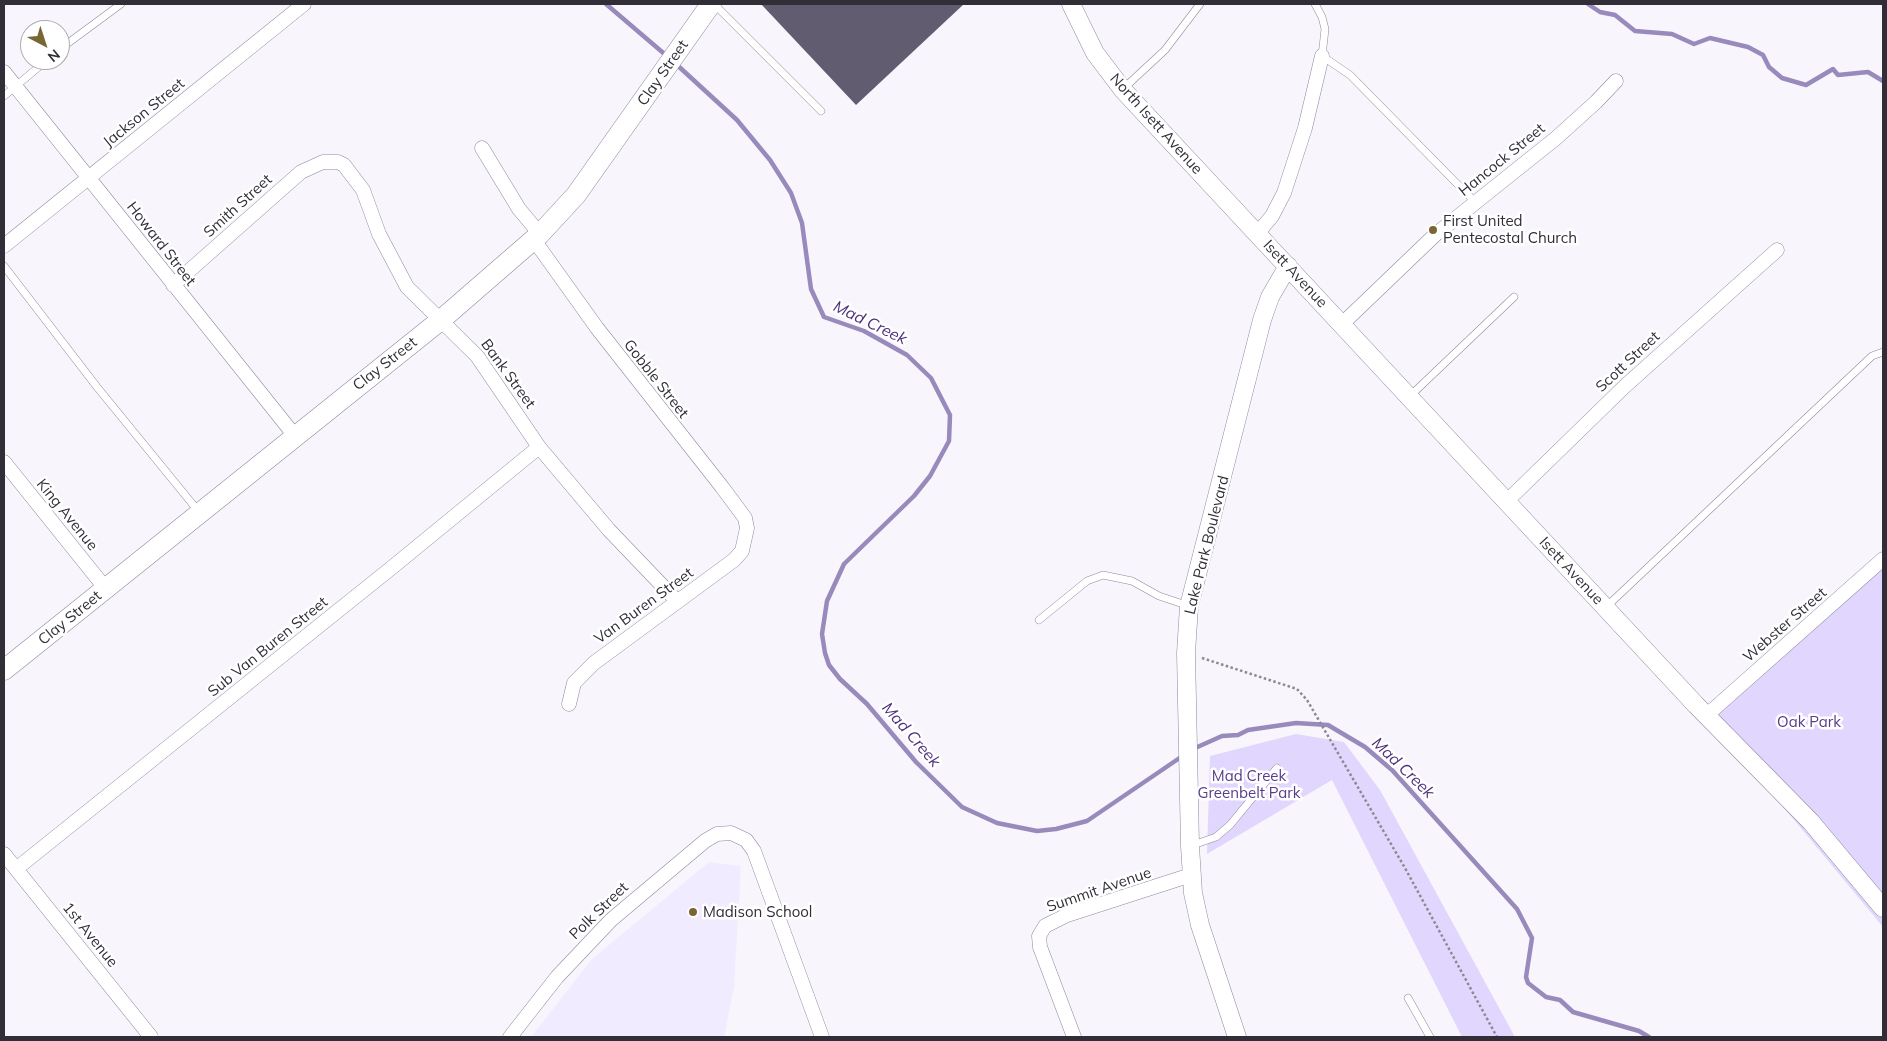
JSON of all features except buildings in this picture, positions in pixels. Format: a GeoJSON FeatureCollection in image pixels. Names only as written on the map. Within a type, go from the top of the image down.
{"type":"FeatureCollection","features":[{"type":"Feature","properties":{"kind":"main road","name":"Clay Street"},"geometry":{"type":"LineString","coordinates":[[8,664],[106,589],[442,319],[537,237],[576,195],[712,4]]}},
{"type":"Feature","properties":{"kind":"street","name":"Jackson Street"},"geometry":{"type":"LineString","coordinates":[[4,246],[304,4]]}},
{"type":"Feature","properties":{"kind":"street","name":"North Isett Avenue"},"geometry":{"type":"LineString","coordinates":[[1071,4],[1095,53],[1122,90],[1257,234]]}},
{"type":"Feature","properties":{"kind":"street"},"geometry":{"type":"LineString","coordinates":[[1257,234],[1272,216],[1284,193],[1305,128],[1322,56]]}},
{"type":"Feature","properties":{"kind":"street","name":"Howard Street"},"geometry":{"type":"LineString","coordinates":[[4,72],[295,436]]}},
{"type":"Feature","properties":{"kind":"street","name":"Hancock Street"},"geometry":{"type":"LineString","coordinates":[[1341,325],[1436,234],[1555,138],[1616,81]]}},
{"type":"Feature","properties":{"kind":"street","name":"Gobble Street"},"geometry":{"type":"LineString","coordinates":[[482,148],[519,209],[597,328],[745,518],[748,528],[746,538]]}},
{"type":"Feature","properties":{"kind":"street","name":"Smith Street"},"geometry":{"type":"LineString","coordinates":[[173,285],[301,172],[316,164],[331,161]]}},
{"type":"Feature","properties":{"kind":"street","name":"Bank Street"},"geometry":{"type":"LineString","coordinates":[[331,161],[344,165],[363,190],[379,234],[407,287],[442,319],[477,356],[539,447],[609,530],[677,601]]}},
{"type":"Feature","properties":{"kind":"street","name":"Isett Avenue"},"geometry":{"type":"LineString","coordinates":[[1257,234],[1605,608],[1811,822],[1883,908]]}},
{"type":"Feature","properties":{"kind":"street","name":"Scott Street"},"geometry":{"type":"LineString","coordinates":[[1506,502],[1631,381],[1777,250]]}},
{"type":"Feature","properties":{"kind":"street","name":"Lake Park Boulevard"},"geometry":{"type":"LineString","coordinates":[[1237,1037],[1200,925],[1191,875],[1186,653],[1189,606],[1262,320],[1270,297],[1288,266]]}},
{"type":"Feature","properties":{"kind":"street","name":"Sub Van Buren Street"},"geometry":{"type":"LineString","coordinates":[[16,869],[539,447]]}},
{"type":"Feature","properties":{"kind":"street","name":"King Avenue"},"geometry":{"type":"LineString","coordinates":[[4,462],[106,589]]}},
{"type":"Feature","properties":{"kind":"street","name":"Van Buren Street"},"geometry":{"type":"LineString","coordinates":[[569,704],[574,683],[581,675],[734,560],[742,551],[746,538]]}},
{"type":"Feature","properties":{"kind":"street","name":"Webster Street"},"geometry":{"type":"LineString","coordinates":[[1707,715],[1883,559]]}},
{"type":"Feature","properties":{"kind":"street","name":"Polk Street"},"geometry":{"type":"LineString","coordinates":[[510,1037],[557,977],[611,920],[705,841],[717,834],[731,833],[746,840],[754,851],[822,1037]]}},
{"type":"Feature","properties":{"kind":"street","name":"1st Avenue"},"geometry":{"type":"LineString","coordinates":[[4,854],[151,1037]]}},
{"type":"Feature","properties":{"kind":"street","name":"Summit Avenue"},"geometry":{"type":"LineString","coordinates":[[1074,1037],[1040,947],[1039,936],[1045,926],[1067,915],[1191,875]]}},
{"type":"Feature","properties":{"kind":"lane"},"geometry":{"type":"LineString","coordinates":[[70,42],[121,4]]}},
{"type":"Feature","properties":{"kind":"lane"},"geometry":{"type":"LineString","coordinates":[[712,4],[820,111]]}},
{"type":"Feature","properties":{"kind":"lane"},"geometry":{"type":"LineString","coordinates":[[1122,90],[1165,50],[1200,4]]}},
{"type":"Feature","properties":{"kind":"lane"},"geometry":{"type":"LineString","coordinates":[[1315,4],[1325,29],[1322,56],[1350,75],[1475,202]]}},
{"type":"Feature","properties":{"kind":"lane"},"geometry":{"type":"LineString","coordinates":[[4,96],[35,70]]}},
{"type":"Feature","properties":{"kind":"lane"},"geometry":{"type":"LineString","coordinates":[[4,266],[97,387],[200,513]]}},
{"type":"Feature","properties":{"kind":"lane"},"geometry":{"type":"LineString","coordinates":[[1408,397],[1514,297]]}},
{"type":"Feature","properties":{"kind":"lane"},"geometry":{"type":"LineString","coordinates":[[1605,608],[1872,356],[1883,352]]}},
{"type":"Feature","properties":{"kind":"lane"},"geometry":{"type":"LineString","coordinates":[[1039,620],[1087,581],[1103,575],[1132,581],[1159,596],[1189,606]]}},
{"type":"Feature","properties":{"kind":"lane"},"geometry":{"type":"LineString","coordinates":[[1190,846],[1216,837],[1230,825],[1277,768]]}},
{"type":"Feature","properties":{"kind":"lane"},"geometry":{"type":"LineString","coordinates":[[1408,998],[1430,1037]]}},
{"type":"Feature","properties":{"kind":"path"},"geometry":{"type":"LineString","coordinates":[[1186,653],[1297,689],[1307,700],[1405,868],[1497,1037]]}},
{"type":"Feature","properties":{"kind":"shaded area","name":"Madison School"},"geometry":{"type":"Polygon","coordinates":[[[709,862],[741,866],[734,987],[724,1037],[531,1037],[592,959],[709,862]]]}},
{"type":"Feature","properties":{"kind":"green space","name":"Oak Park"},"geometry":{"type":"Polygon","coordinates":[[[1883,553],[1883,927],[1707,715],[1883,553]]]}},
{"type":"Feature","properties":{"kind":"green space","name":"Mad Creek Greenbelt Park"},"geometry":{"type":"Polygon","coordinates":[[[1296,734],[1344,742],[1380,790],[1515,1037],[1462,1037],[1332,780],[1207,854],[1210,756],[1296,734]]]}},
{"type":"Feature","properties":{"kind":"waterway","name":"Mad Creek"},"geometry":{"type":"LineString","coordinates":[[606,4],[668,57]]}},
{"type":"Feature","properties":{"kind":"waterway"},"geometry":{"type":"LineString","coordinates":[[1588,4],[1600,12],[1615,15],[1635,31],[1672,34],[1694,44],[1710,38],[1748,47],[1763,55],[1769,67],[1782,78],[1806,85],[1833,69],[1838,75],[1868,72],[1883,81]]}},
{"type":"Feature","properties":{"kind":"waterway","name":"Mad Creek"},"geometry":{"type":"LineString","coordinates":[[676,64],[737,120],[770,160],[791,193],[802,223],[811,289],[824,317],[864,331],[907,355],[931,378],[950,415],[949,441],[930,476],[914,496],[844,564],[827,601],[822,634],[829,665],[840,679],[867,704],[916,762],[962,807],[997,823],[1037,831],[1056,829],[1087,821],[1184,755]]}},
{"type":"Feature","properties":{"kind":"waterway","name":"Mad Creek"},"geometry":{"type":"LineString","coordinates":[[1193,749],[1222,736],[1238,735],[1248,730],[1296,723],[1328,725],[1365,747],[1392,770],[1517,909],[1532,938],[1526,977],[1528,983],[1546,997],[1560,1000],[1573,1012],[1639,1031],[1649,1037]]}},
{"type":"Feature","properties":{"kind":"place","name":"First United Pentecostal Church"},"geometry":{"type":"Point","coordinates":[1433,230]}},
{"type":"Feature","properties":{"kind":"place","name":"Madison School"},"geometry":{"type":"Point","coordinates":[693,912]}}]}
